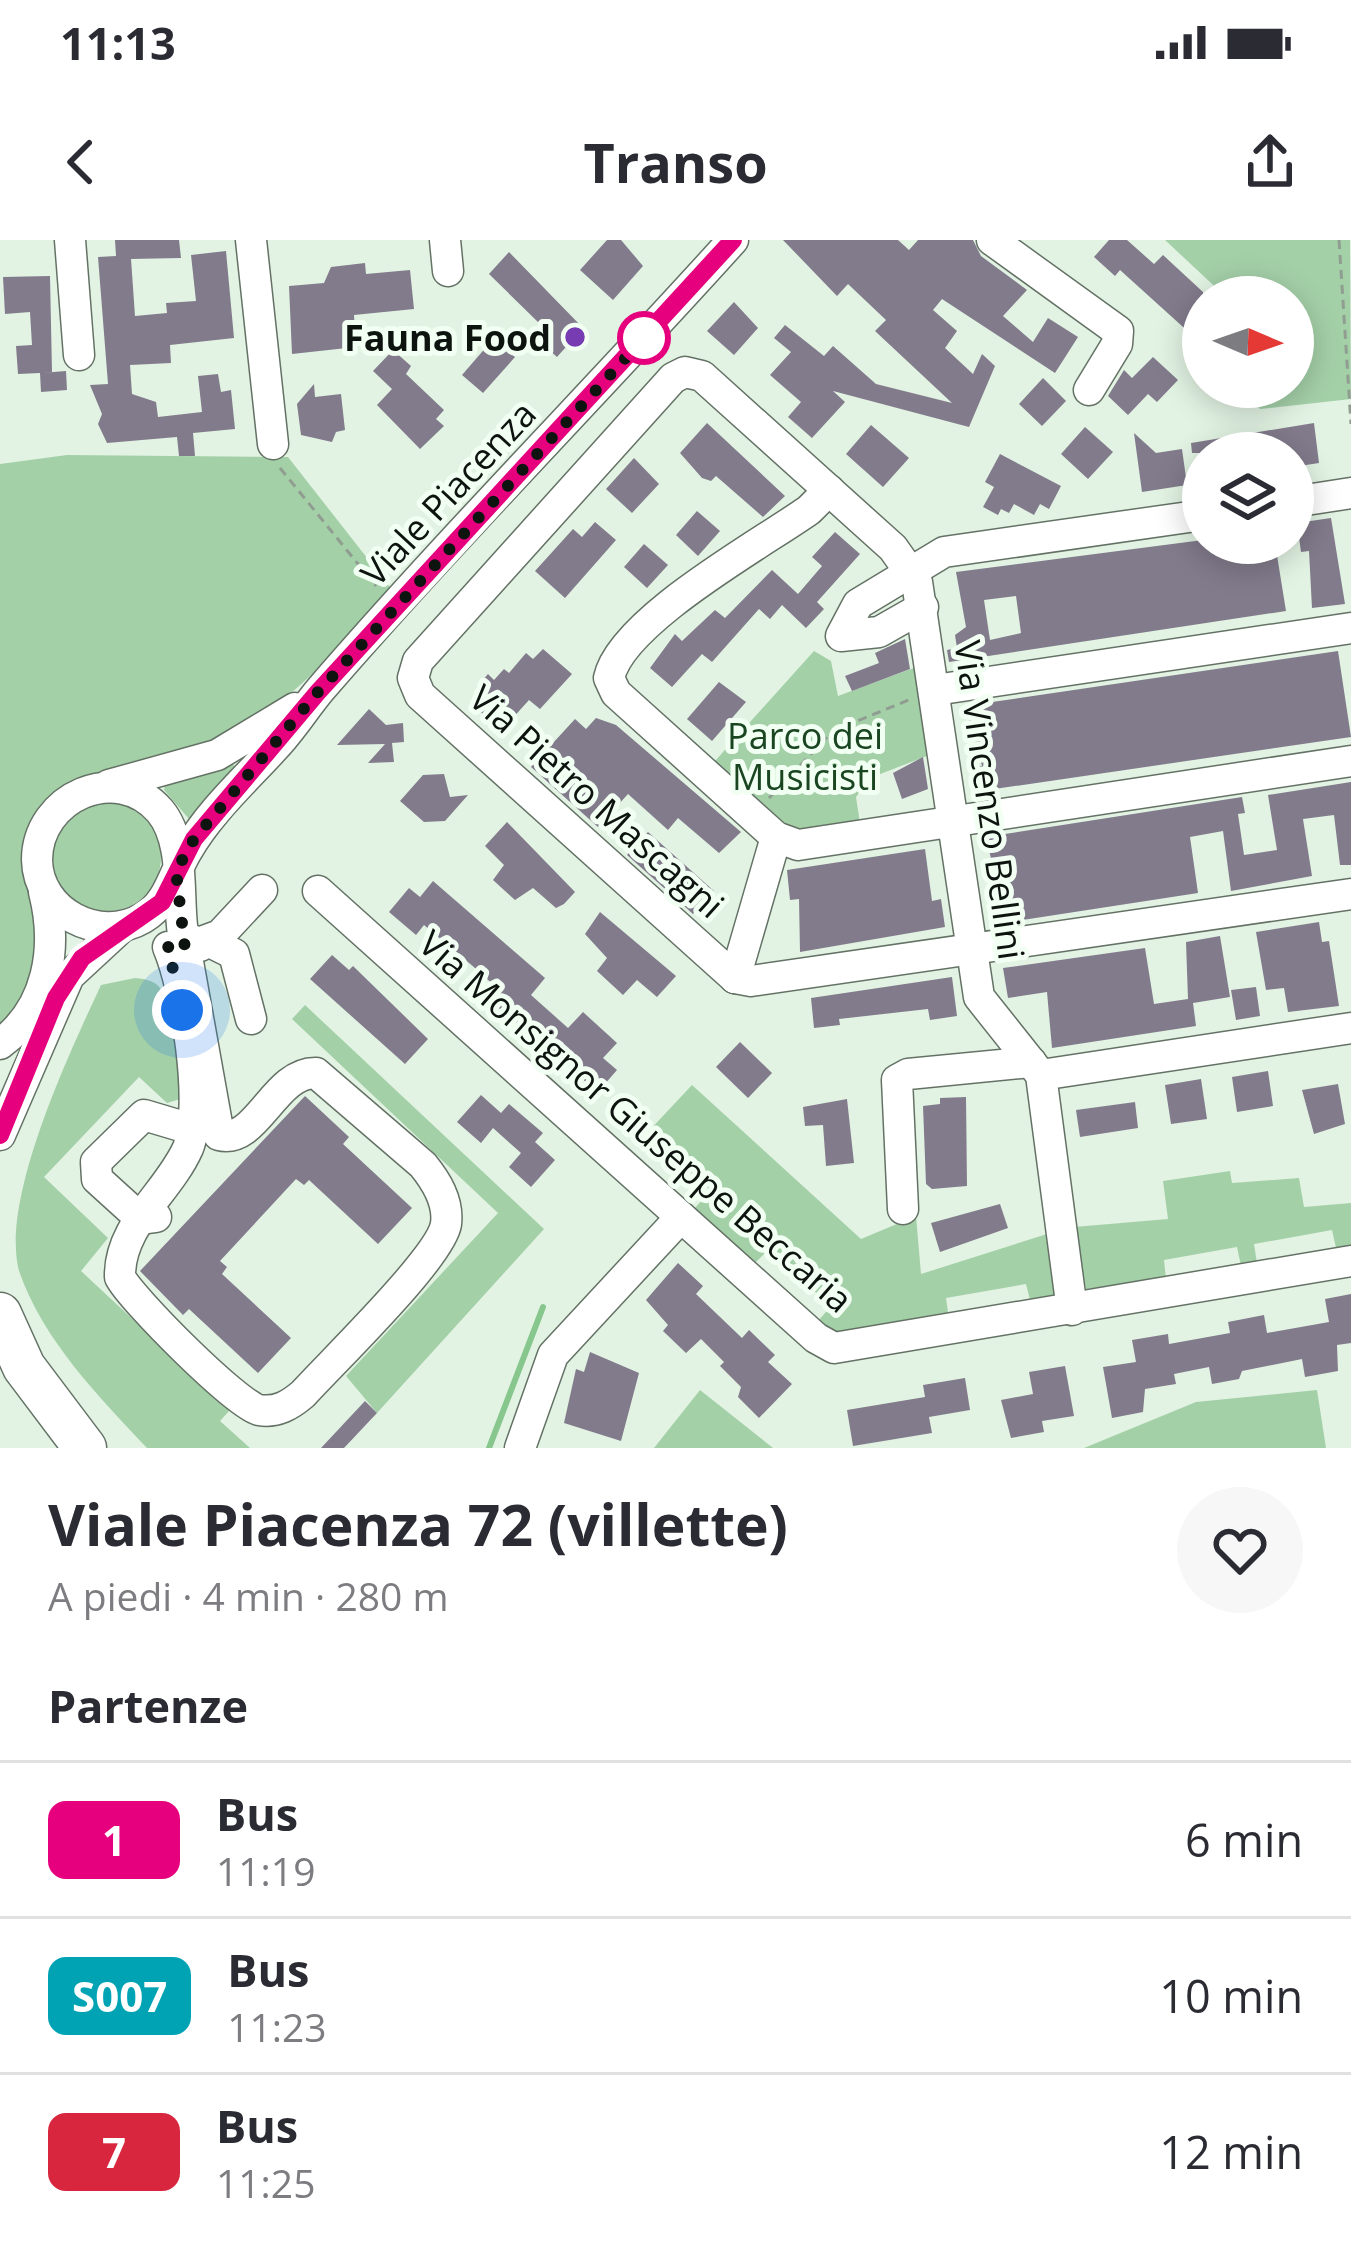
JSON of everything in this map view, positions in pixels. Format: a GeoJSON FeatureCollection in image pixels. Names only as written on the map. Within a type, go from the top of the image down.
{"type":"FeatureCollection","features":[{"type":"Feature","properties":{"kind":"highway"},"geometry":{"type":"LineString","coordinates":[[0,1314],[24,1367],[85,1448]]}},
{"type":"Feature","properties":{"kind":"street"},"geometry":{"type":"LineString","coordinates":[[70,240],[79,355]]}},
{"type":"Feature","properties":{"kind":"street"},"geometry":{"type":"LineString","coordinates":[[251,240],[273,444]]}},
{"type":"Feature","properties":{"kind":"street","name":"Viale Piacenza"},"geometry":{"type":"LineString","coordinates":[[176,871],[213,815],[318,692],[733,240]]}},
{"type":"Feature","properties":{"kind":"street"},"geometry":{"type":"LineString","coordinates":[[992,240],[1118,332],[1117,344],[1089,390]]}},
{"type":"Feature","properties":{"kind":"street"},"geometry":{"type":"LineString","coordinates":[[536,530],[673,378],[686,372],[702,376],[910,568]]}},
{"type":"Feature","properties":{"kind":"street"},"geometry":{"type":"LineString","coordinates":[[523,470],[558,482],[579,482]]}},
{"type":"Feature","properties":{"kind":"street"},"geometry":{"type":"LineString","coordinates":[[523,470],[537,508],[536,530]]}},
{"type":"Feature","properties":{"kind":"street"},"geometry":{"type":"LineString","coordinates":[[829,490],[809,510],[651,622],[614,663],[608,678],[616,693],[776,837],[798,845],[1351,761]]}},
{"type":"Feature","properties":{"kind":"street"},"geometry":{"type":"LineString","coordinates":[[1314,499],[1351,493]]}},
{"type":"Feature","properties":{"kind":"street"},"geometry":{"type":"LineString","coordinates":[[922,607],[879,632],[841,636],[858,604],[910,568],[944,553],[1182,518]]}},
{"type":"Feature","properties":{"kind":"street","name":"Via Pietro Mascagni"},"geometry":{"type":"LineString","coordinates":[[536,530],[418,661],[413,678],[420,694],[735,978]]}},
{"type":"Feature","properties":{"kind":"street","name":"Via Vincenzo Bellini"},"geometry":{"type":"LineString","coordinates":[[910,568],[922,607],[979,997],[1036,1068]]}},
{"type":"Feature","properties":{"kind":"street"},"geometry":{"type":"LineString","coordinates":[[935,690],[1351,628]]}},
{"type":"Feature","properties":{"kind":"street","name":"Viale Piacenza"},"geometry":{"type":"LineString","coordinates":[[97,788],[217,755],[318,692]]}},
{"type":"Feature","properties":{"kind":"street"},"geometry":{"type":"LineString","coordinates":[[0,1044],[22,1024],[47,973],[52,924],[37,866],[45,824],[76,794],[120,788],[160,811],[172,831],[189,944],[182,1010],[204,1124],[206,1157],[154,1219],[141,1220],[98,1179],[96,1162],[139,1117],[150,1114],[181,1126],[204,1124],[225,1138],[233,1136],[294,1077],[316,1073],[435,1180],[446,1213],[441,1238],[303,1394],[279,1409],[258,1410],[126,1289],[120,1277],[122,1251],[141,1220],[204,1124]]}},
{"type":"Feature","properties":{"kind":"street"},"geometry":{"type":"LineString","coordinates":[[776,837],[735,978],[751,981],[972,952],[1351,894]]}},
{"type":"Feature","properties":{"kind":"street"},"geometry":{"type":"LineString","coordinates":[[0,1135],[62,987],[82,958],[162,902],[176,871]]}},
{"type":"Feature","properties":{"kind":"street"},"geometry":{"type":"LineString","coordinates":[[43,886],[76,921],[99,928],[127,924],[149,928],[189,944],[234,954],[251,1019]]}},
{"type":"Feature","properties":{"kind":"street"},"geometry":{"type":"LineString","coordinates":[[189,944],[262,890]]}},
{"type":"Feature","properties":{"kind":"street","name":"Via Monsignor Giuseppe Beccaria"},"geometry":{"type":"LineString","coordinates":[[318,891],[834,1348],[1351,1261]]}},
{"type":"Feature","properties":{"kind":"street"},"geometry":{"type":"LineString","coordinates":[[903,1209],[897,1080],[908,1074],[1036,1068],[1351,1028]]}},
{"type":"Feature","properties":{"kind":"street"},"geometry":{"type":"LineString","coordinates":[[1036,1068],[1072,1310]]}},
{"type":"Feature","properties":{"kind":"street"},"geometry":{"type":"LineString","coordinates":[[174,1197],[172,1216],[180,1228]]}},
{"type":"Feature","properties":{"kind":"street"},"geometry":{"type":"LineString","coordinates":[[520,1448],[553,1355],[681,1217]]}},
{"type":"Feature","properties":{"kind":"path"},"geometry":{"type":"LineString","coordinates":[[1339,240],[1351,424]]}},
{"type":"Feature","properties":{"kind":"path"},"geometry":{"type":"LineString","coordinates":[[273,444],[277,463],[395,608]]}},
{"type":"Feature","properties":{"kind":"path"},"geometry":{"type":"LineString","coordinates":[[764,804],[832,731],[935,690]]}},
{"type":"Feature","properties":{"kind":"green space"},"geometry":{"type":"Polygon","coordinates":[[[1165,240],[1350,240],[1351,399],[1314,403],[1314,276],[1204,276],[1165,240]]]}},
{"type":"Feature","properties":{"kind":"green space"},"geometry":{"type":"Polygon","coordinates":[[[67,455],[288,457],[393,591],[300,685],[235,732],[164,761],[74,780],[41,805],[32,820],[27,850],[41,929],[39,956],[23,995],[0,1029],[0,464],[67,455]]]}},
{"type":"Feature","properties":{"kind":"green space","name":"Parco dei Musicisti"},"geometry":{"type":"Polygon","coordinates":[[[814,651],[831,661],[838,696],[919,666],[932,754],[870,778],[856,797],[860,823],[794,831],[715,761],[814,651]]]}},
{"type":"Feature","properties":{"kind":"green space"},"geometry":{"type":"Polygon","coordinates":[[[232,762],[236,769],[189,819],[164,790],[165,784],[232,762]]]}},
{"type":"Feature","properties":{"kind":"green space"},"geometry":{"type":"Polygon","coordinates":[[[107,803],[128,807],[145,819],[157,836],[161,857],[157,878],[145,895],[128,907],[107,911],[86,907],[69,895],[57,878],[53,857],[57,836],[69,819],[86,807],[107,803]]]}},
{"type":"Feature","properties":{"kind":"green space"},"geometry":{"type":"Polygon","coordinates":[[[135,978],[155,984],[169,1012],[174,1012],[184,1098],[167,1103],[139,1077],[44,1177],[108,1238],[81,1271],[230,1410],[220,1421],[250,1448],[147,1448],[57,1344],[19,1271],[19,1205],[56,1086],[101,985],[135,978]]]}},
{"type":"Feature","properties":{"kind":"green space"},"geometry":{"type":"Polygon","coordinates":[[[305,1005],[544,1229],[377,1413],[346,1376],[498,1213],[292,1019],[305,1005]]]}},
{"type":"Feature","properties":{"kind":"green space"},"geometry":{"type":"Polygon","coordinates":[[[692,1085],[861,1239],[916,1216],[921,1274],[1047,1234],[1055,1299],[1031,1304],[1026,1284],[946,1298],[949,1319],[839,1334],[818,1321],[831,1306],[768,1250],[755,1263],[695,1208],[710,1191],[647,1133],[692,1085]]]}},
{"type":"Feature","properties":{"kind":"green space"},"geometry":{"type":"Polygon","coordinates":[[[1230,1171],[1232,1183],[1299,1178],[1304,1207],[1351,1203],[1351,1246],[1336,1248],[1332,1230],[1254,1244],[1257,1263],[1241,1266],[1237,1247],[1164,1260],[1166,1279],[1086,1289],[1074,1227],[1168,1219],[1163,1181],[1230,1171]]]}},
{"type":"Feature","properties":{"kind":"green space"},"geometry":{"type":"Polygon","coordinates":[[[700,1390],[773,1448],[654,1448],[700,1390]]]}},
{"type":"Feature","properties":{"kind":"green space"},"geometry":{"type":"Polygon","coordinates":[[[1317,1390],[1326,1448],[1084,1448],[1196,1402],[1317,1390]]]}},
{"type":"Feature","properties":{"kind":"building"},"geometry":{"type":"Polygon","coordinates":[[[115,240],[179,240],[181,258],[131,259],[135,316],[167,313],[166,303],[196,301],[191,255],[226,251],[234,338],[170,345],[171,363],[130,365],[132,394],[156,402],[158,417],[202,412],[198,376],[218,374],[221,392],[231,390],[235,429],[193,433],[195,456],[179,456],[177,437],[107,443],[98,424],[102,414],[90,385],[108,384],[98,257],[116,256],[115,240]]]}},
{"type":"Feature","properties":{"kind":"building"},"geometry":{"type":"Polygon","coordinates":[[[607,240],[621,240],[643,266],[613,300],[580,270],[607,240]]]}},
{"type":"Feature","properties":{"kind":"building"},"geometry":{"type":"Polygon","coordinates":[[[783,240],[898,240],[909,250],[918,240],[973,240],[981,256],[1027,290],[1003,316],[1033,342],[1048,318],[1078,337],[1055,373],[942,299],[933,310],[957,331],[945,348],[973,374],[982,354],[995,366],[969,427],[833,391],[845,402],[812,438],[788,417],[801,402],[770,375],[791,352],[774,338],[785,325],[824,356],[833,346],[876,384],[952,403],[875,331],[886,320],[848,284],[837,296],[783,240]]]}},
{"type":"Feature","properties":{"kind":"building"},"geometry":{"type":"Polygon","coordinates":[[[1109,240],[1127,240],[1154,264],[1163,255],[1186,276],[1182,276],[1182,326],[1120,270],[1115,276],[1094,257],[1109,240]]]}},
{"type":"Feature","properties":{"kind":"building"},"geometry":{"type":"Polygon","coordinates":[[[509,252],[583,328],[557,357],[531,334],[540,324],[489,274],[509,252]]]}},
{"type":"Feature","properties":{"kind":"building"},"geometry":{"type":"Polygon","coordinates":[[[365,263],[366,274],[410,270],[414,309],[354,315],[356,347],[292,354],[289,286],[324,283],[331,267],[365,263]]]}},
{"type":"Feature","properties":{"kind":"building"},"geometry":{"type":"Polygon","coordinates":[[[50,276],[52,372],[41,373],[66,371],[67,390],[41,392],[40,373],[18,374],[16,346],[32,345],[30,312],[5,314],[3,277],[50,276]]]}},
{"type":"Feature","properties":{"kind":"building"},"geometry":{"type":"Polygon","coordinates":[[[734,302],[758,328],[734,355],[707,331],[734,302]]]}},
{"type":"Feature","properties":{"kind":"building"},"geometry":{"type":"Polygon","coordinates":[[[494,338],[515,357],[483,393],[462,375],[494,338]]]}},
{"type":"Feature","properties":{"kind":"building"},"geometry":{"type":"Polygon","coordinates":[[[393,350],[411,366],[406,374],[444,410],[436,419],[444,426],[420,449],[377,405],[392,389],[373,371],[393,350]]]}},
{"type":"Feature","properties":{"kind":"building"},"geometry":{"type":"Polygon","coordinates":[[[1153,357],[1178,380],[1157,402],[1148,394],[1128,415],[1108,396],[1124,370],[1132,378],[1153,357]]]}},
{"type":"Feature","properties":{"kind":"building"},"geometry":{"type":"Polygon","coordinates":[[[1043,378],[1066,401],[1042,426],[1019,404],[1043,378]]]}},
{"type":"Feature","properties":{"kind":"building"},"geometry":{"type":"Polygon","coordinates":[[[314,384],[315,397],[341,394],[345,430],[336,432],[332,442],[301,435],[297,404],[314,384]]]}},
{"type":"Feature","properties":{"kind":"building"},"geometry":{"type":"Polygon","coordinates":[[[707,423],[785,496],[763,517],[716,476],[711,481],[702,478],[680,453],[707,423]]]}},
{"type":"Feature","properties":{"kind":"building"},"geometry":{"type":"Polygon","coordinates":[[[1314,423],[1319,463],[1314,464],[1314,432],[1259,432],[1314,423]]]}},
{"type":"Feature","properties":{"kind":"building"},"geometry":{"type":"Polygon","coordinates":[[[871,425],[909,458],[883,487],[846,454],[871,425]]]}},
{"type":"Feature","properties":{"kind":"building"},"geometry":{"type":"Polygon","coordinates":[[[1085,427],[1113,452],[1088,479],[1061,454],[1085,427]]]}},
{"type":"Feature","properties":{"kind":"building"},"geometry":{"type":"Polygon","coordinates":[[[1134,433],[1156,453],[1182,449],[1182,486],[1142,492],[1134,433]]]}},
{"type":"Feature","properties":{"kind":"building"},"geometry":{"type":"Polygon","coordinates":[[[1000,454],[1061,486],[1049,509],[1040,504],[1034,515],[1014,504],[1009,513],[1001,509],[998,515],[983,507],[994,487],[985,482],[1000,454]]]}},
{"type":"Feature","properties":{"kind":"building"},"geometry":{"type":"Polygon","coordinates":[[[634,458],[659,484],[632,513],[606,489],[634,458]]]}},
{"type":"Feature","properties":{"kind":"building"},"geometry":{"type":"Polygon","coordinates":[[[697,511],[720,531],[698,556],[676,535],[697,511]]]}},
{"type":"Feature","properties":{"kind":"building"},"geometry":{"type":"Polygon","coordinates":[[[1331,518],[1345,604],[1312,608],[1314,520],[1331,518]]]}},
{"type":"Feature","properties":{"kind":"building"},"geometry":{"type":"Polygon","coordinates":[[[595,522],[616,540],[565,598],[535,571],[573,529],[582,537],[595,522]]]}},
{"type":"Feature","properties":{"kind":"building"},"geometry":{"type":"Polygon","coordinates":[[[835,532],[860,554],[817,602],[824,609],[806,628],[782,605],[770,619],[759,609],[712,662],[702,654],[672,687],[650,668],[675,634],[682,641],[715,610],[725,618],[772,570],[798,594],[822,566],[812,557],[835,532]]]}},
{"type":"Feature","properties":{"kind":"building"},"geometry":{"type":"Polygon","coordinates":[[[1182,543],[1182,564],[1278,564],[1286,611],[949,662],[947,650],[957,648],[955,635],[966,627],[956,572],[1182,543]],[[1016,596],[984,600],[990,640],[1021,633],[1016,596]]]}},
{"type":"Feature","properties":{"kind":"building"},"geometry":{"type":"Polygon","coordinates":[[[644,544],[668,565],[647,588],[624,567],[644,544]]]}},
{"type":"Feature","properties":{"kind":"building"},"geometry":{"type":"Polygon","coordinates":[[[905,639],[910,669],[852,691],[845,676],[879,663],[875,653],[905,639]]]}},
{"type":"Feature","properties":{"kind":"building"},"geometry":{"type":"Polygon","coordinates":[[[543,649],[572,674],[540,709],[529,700],[501,731],[472,704],[482,693],[476,688],[488,674],[494,680],[504,669],[509,673],[526,653],[533,659],[543,649]]]}},
{"type":"Feature","properties":{"kind":"building"},"geometry":{"type":"Polygon","coordinates":[[[1338,651],[1351,737],[981,791],[977,767],[982,766],[965,706],[1338,651]]]}},
{"type":"Feature","properties":{"kind":"building"},"geometry":{"type":"Polygon","coordinates":[[[719,682],[746,702],[712,741],[687,719],[719,682]]]}},
{"type":"Feature","properties":{"kind":"building"},"geometry":{"type":"Polygon","coordinates":[[[369,709],[386,725],[403,723],[404,742],[392,743],[394,762],[368,763],[385,744],[337,745],[369,709]]]}},
{"type":"Feature","properties":{"kind":"building"},"geometry":{"type":"Polygon","coordinates":[[[596,718],[616,725],[741,832],[719,853],[678,818],[668,830],[628,794],[598,827],[531,767],[575,719],[586,729],[596,718]]]}},
{"type":"Feature","properties":{"kind":"building"},"geometry":{"type":"Polygon","coordinates":[[[923,757],[928,789],[902,799],[893,773],[923,757]]]}},
{"type":"Feature","properties":{"kind":"building"},"geometry":{"type":"Polygon","coordinates":[[[444,774],[450,797],[468,795],[445,821],[424,822],[400,801],[423,775],[444,774]]]}},
{"type":"Feature","properties":{"kind":"building"},"geometry":{"type":"Polygon","coordinates":[[[1351,782],[1351,865],[1340,865],[1334,815],[1303,819],[1312,876],[1231,891],[1223,831],[1190,837],[1198,893],[997,924],[993,898],[1000,897],[986,837],[1242,797],[1245,813],[1238,814],[1244,855],[1277,850],[1268,795],[1351,782]]]}},
{"type":"Feature","properties":{"kind":"building"},"geometry":{"type":"Polygon","coordinates":[[[507,822],[575,892],[564,904],[556,908],[533,888],[515,900],[493,880],[504,865],[485,846],[507,822]]]}},
{"type":"Feature","properties":{"kind":"building"},"geometry":{"type":"Polygon","coordinates":[[[648,832],[714,891],[693,914],[627,855],[648,832]]]}},
{"type":"Feature","properties":{"kind":"building"},"geometry":{"type":"Polygon","coordinates":[[[925,849],[932,901],[941,899],[945,927],[800,952],[799,899],[790,900],[787,870],[925,849]]]}},
{"type":"Feature","properties":{"kind":"building"},"geometry":{"type":"Polygon","coordinates":[[[433,881],[545,978],[531,995],[568,1028],[583,1012],[617,1043],[603,1058],[617,1070],[597,1093],[524,1022],[520,1026],[493,1003],[498,989],[475,968],[424,925],[416,935],[389,912],[409,888],[420,897],[433,881]]]}},
{"type":"Feature","properties":{"kind":"building"},"geometry":{"type":"Polygon","coordinates":[[[600,912],[676,976],[657,997],[637,980],[623,995],[597,971],[607,958],[585,934],[600,912]]]}},
{"type":"Feature","properties":{"kind":"building"},"geometry":{"type":"Polygon","coordinates":[[[1319,922],[1322,942],[1329,941],[1339,1006],[1288,1012],[1284,988],[1266,990],[1256,932],[1319,922]]]}},
{"type":"Feature","properties":{"kind":"building"},"geometry":{"type":"Polygon","coordinates":[[[1220,936],[1230,997],[1193,1003],[1196,1026],[1052,1048],[1047,992],[1008,998],[1003,968],[1145,948],[1154,1004],[1188,999],[1186,942],[1220,936]]]}},
{"type":"Feature","properties":{"kind":"building"},"geometry":{"type":"Polygon","coordinates":[[[332,955],[349,970],[353,966],[428,1039],[405,1064],[310,979],[332,955]]]}},
{"type":"Feature","properties":{"kind":"building"},"geometry":{"type":"Polygon","coordinates":[[[952,977],[957,1016],[930,1020],[928,1009],[839,1019],[840,1025],[814,1028],[811,998],[952,977]]]}},
{"type":"Feature","properties":{"kind":"building"},"geometry":{"type":"Polygon","coordinates":[[[1256,987],[1260,1016],[1236,1020],[1231,990],[1256,987]]]}},
{"type":"Feature","properties":{"kind":"building"},"geometry":{"type":"Polygon","coordinates":[[[740,1042],[772,1073],[748,1098],[716,1067],[740,1042]]]}},
{"type":"Feature","properties":{"kind":"building"},"geometry":{"type":"Polygon","coordinates":[[[1268,1071],[1273,1106],[1237,1112],[1232,1077],[1268,1071]]]}},
{"type":"Feature","properties":{"kind":"building"},"geometry":{"type":"Polygon","coordinates":[[[1201,1079],[1207,1119],[1171,1124],[1165,1085],[1201,1079]]]}},
{"type":"Feature","properties":{"kind":"building"},"geometry":{"type":"Polygon","coordinates":[[[1338,1084],[1345,1124],[1314,1134],[1302,1090],[1338,1084]]]}},
{"type":"Feature","properties":{"kind":"building"},"geometry":{"type":"Polygon","coordinates":[[[481,1095],[501,1113],[509,1104],[543,1133],[535,1142],[555,1160],[531,1187],[509,1167],[521,1153],[493,1128],[481,1143],[457,1122],[481,1095]]]}},
{"type":"Feature","properties":{"kind":"building"},"geometry":{"type":"Polygon","coordinates":[[[305,1096],[349,1137],[343,1144],[412,1208],[378,1244],[309,1180],[304,1185],[296,1179],[220,1261],[227,1267],[222,1274],[291,1338],[258,1373],[189,1309],[183,1315],[140,1271],[305,1096]]]}},
{"type":"Feature","properties":{"kind":"building"},"geometry":{"type":"Polygon","coordinates":[[[966,1097],[967,1186],[932,1189],[926,1184],[923,1106],[940,1104],[940,1098],[966,1097]]]}},
{"type":"Feature","properties":{"kind":"building"},"geometry":{"type":"Polygon","coordinates":[[[847,1099],[854,1163],[826,1166],[823,1125],[805,1126],[803,1107],[847,1099]]]}},
{"type":"Feature","properties":{"kind":"building"},"geometry":{"type":"Polygon","coordinates":[[[1135,1102],[1138,1128],[1080,1137],[1076,1110],[1135,1102]]]}},
{"type":"Feature","properties":{"kind":"building"},"geometry":{"type":"Polygon","coordinates":[[[1000,1204],[1008,1228],[940,1252],[931,1223],[1000,1204]]]}},
{"type":"Feature","properties":{"kind":"building"},"geometry":{"type":"Polygon","coordinates":[[[678,1263],[703,1286],[696,1294],[742,1338],[749,1330],[775,1355],[768,1362],[792,1384],[759,1418],[738,1397],[741,1387],[720,1366],[724,1362],[701,1339],[686,1353],[663,1331],[668,1325],[646,1300],[678,1263]]]}},
{"type":"Feature","properties":{"kind":"building"},"geometry":{"type":"Polygon","coordinates":[[[1351,1294],[1351,1343],[1337,1345],[1338,1371],[1305,1377],[1302,1359],[1242,1371],[1239,1379],[1212,1384],[1209,1367],[1174,1374],[1176,1384],[1145,1389],[1143,1412],[1112,1418],[1103,1367],[1136,1362],[1132,1340],[1168,1334],[1169,1344],[1230,1333],[1228,1322],[1264,1315],[1267,1333],[1329,1322],[1325,1299],[1351,1294]]]}},
{"type":"Feature","properties":{"kind":"building"},"geometry":{"type":"Polygon","coordinates":[[[590,1352],[639,1373],[621,1441],[564,1423],[576,1369],[584,1372],[590,1352]]]}},
{"type":"Feature","properties":{"kind":"building"},"geometry":{"type":"Polygon","coordinates":[[[1065,1366],[1074,1416],[1042,1421],[1044,1432],[1011,1438],[1001,1400],[1033,1394],[1029,1372],[1065,1366]]]}},
{"type":"Feature","properties":{"kind":"building"},"geometry":{"type":"Polygon","coordinates":[[[965,1378],[970,1410],[929,1417],[932,1433],[853,1446],[847,1410],[925,1397],[923,1385],[965,1378]]]}},
{"type":"Feature","properties":{"kind":"building"},"geometry":{"type":"Polygon","coordinates":[[[365,1401],[377,1413],[344,1448],[321,1448],[365,1401]]]}},
{"type":"Feature","properties":{"kind":"waterway"},"geometry":{"type":"LineString","coordinates":[[489,1448],[543,1307]]}},
{"type":"Feature","properties":{"kind":"bus line","name":"1"},"geometry":{"type":"LineString","coordinates":[[0,1135],[56,998],[82,958],[162,902],[194,839],[318,692],[733,240]]}},
{"type":"Feature","properties":{"kind":"place","name":"Fauna Food"},"geometry":{"type":"Point","coordinates":[575,337]}},
{"type":"Feature","properties":{"kind":"route"},"geometry":{"type":"LineString","coordinates":[[182,1010],[168,947],[185,949],[176,871],[194,839],[318,692],[644,338]]}}]}
